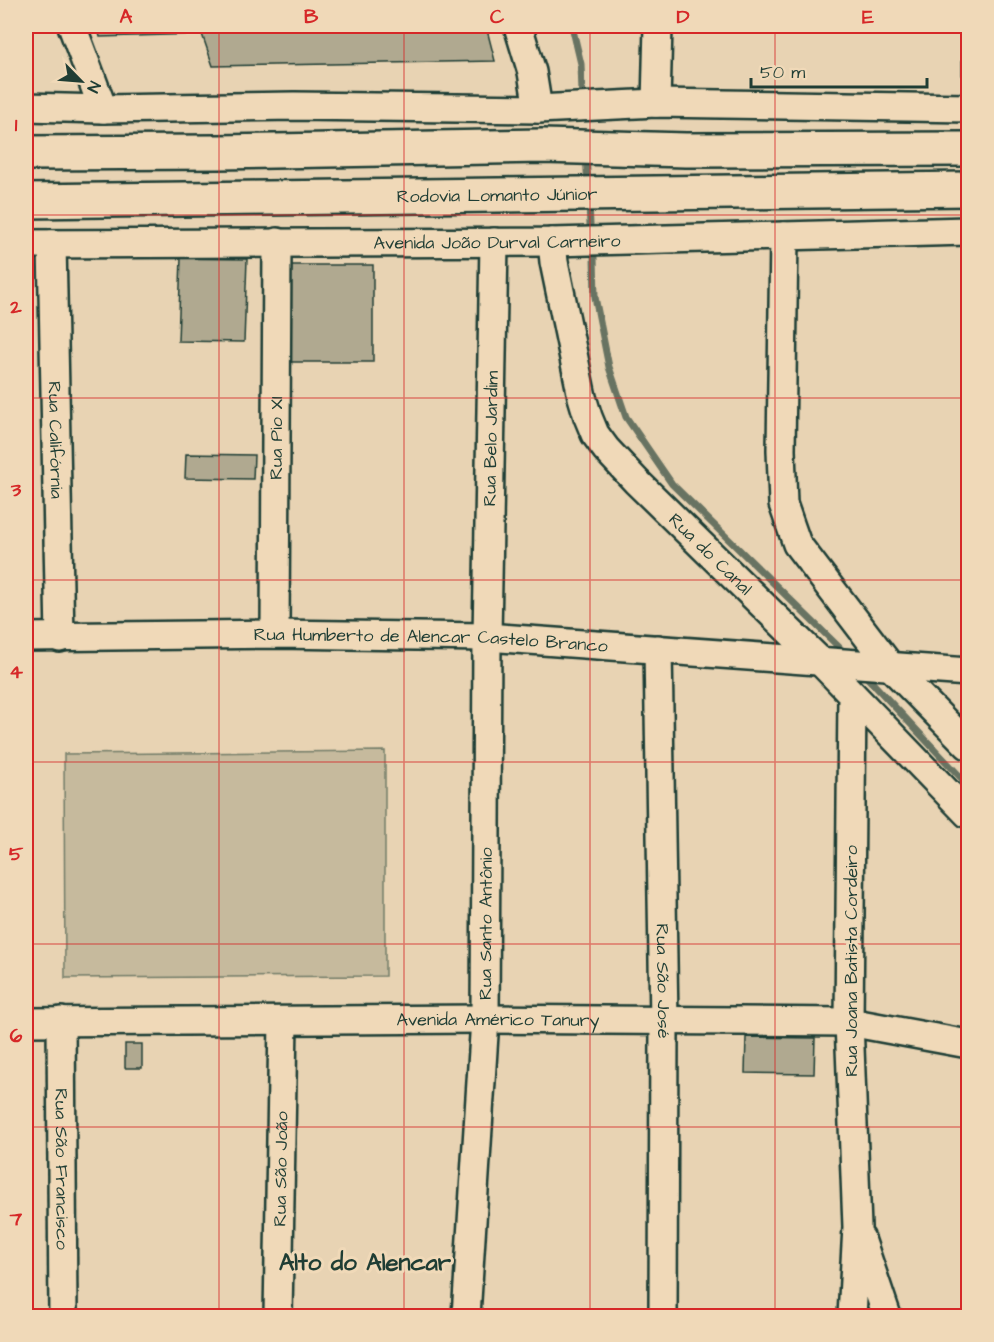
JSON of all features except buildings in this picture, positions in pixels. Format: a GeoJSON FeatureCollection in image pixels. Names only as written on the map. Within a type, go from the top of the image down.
{"type":"FeatureCollection","features":[{"type":"Feature","properties":{"kind":"highway"},"geometry":{"type":"LineString","coordinates":[[26,153],[543,146],[634,149],[969,149]]}},
{"type":"Feature","properties":{"kind":"highway","name":"Rodovia Lomanto Júnior"},"geometry":{"type":"LineString","coordinates":[[26,201],[969,189]]}},
{"type":"Feature","properties":{"kind":"street"},"geometry":{"type":"LineString","coordinates":[[72,26],[103,109]]}},
{"type":"Feature","properties":{"kind":"street"},"geometry":{"type":"LineString","coordinates":[[518,26],[532,72],[538,109]]}},
{"type":"Feature","properties":{"kind":"street"},"geometry":{"type":"LineString","coordinates":[[656,103],[658,26]]}},
{"type":"Feature","properties":{"kind":"street"},"geometry":{"type":"LineString","coordinates":[[27,102],[103,109],[294,106],[538,109],[656,103],[969,108]]}},
{"type":"Feature","properties":{"kind":"street","name":"Avenida João Durval Carneiro"},"geometry":{"type":"LineString","coordinates":[[26,244],[552,242],[969,231]]}},
{"type":"Feature","properties":{"kind":"street"},"geometry":{"type":"LineString","coordinates":[[784,236],[781,450],[783,504],[797,544],[885,666],[969,745]]}},
{"type":"Feature","properties":{"kind":"street","name":"Rua Pio XI"},"geometry":{"type":"LineString","coordinates":[[275,634],[277,242]]}},
{"type":"Feature","properties":{"kind":"street","name":"Rua Belo Jardim"},"geometry":{"type":"LineString","coordinates":[[486,637],[494,242]]}},
{"type":"Feature","properties":{"kind":"street","name":"Rua do Canal"},"geometry":{"type":"LineString","coordinates":[[552,242],[571,346],[588,417],[595,434],[636,481],[829,663],[852,695],[969,814]]}},
{"type":"Feature","properties":{"kind":"street","name":"Rua Califórnia"},"geometry":{"type":"LineString","coordinates":[[52,244],[60,638]]}},
{"type":"Feature","properties":{"kind":"street","name":"Rua Humberto de Alencar Castelo Branco"},"geometry":{"type":"LineString","coordinates":[[26,637],[275,634],[486,637],[885,666]]}},
{"type":"Feature","properties":{"kind":"street","name":"Rua Santo Antônio"},"geometry":{"type":"LineString","coordinates":[[466,1317],[485,1020],[486,637]]}},
{"type":"Feature","properties":{"kind":"street","name":"Rua São José"},"geometry":{"type":"LineString","coordinates":[[658,649],[664,1022],[663,1316]]}},
{"type":"Feature","properties":{"kind":"street"},"geometry":{"type":"LineString","coordinates":[[885,666],[969,672]]}},
{"type":"Feature","properties":{"kind":"street","name":"Rua Joana Batista Cordeiro"},"geometry":{"type":"LineString","coordinates":[[852,695],[849,1022],[857,1227],[852,1317]]}},
{"type":"Feature","properties":{"kind":"street","name":"Avenida Américo Tanury"},"geometry":{"type":"LineString","coordinates":[[26,1022],[485,1020],[849,1022],[969,1044]]}},
{"type":"Feature","properties":{"kind":"street","name":"Rua São João"},"geometry":{"type":"LineString","coordinates":[[278,1317],[283,1021]]}},
{"type":"Feature","properties":{"kind":"street","name":"Rua São Francisco"},"geometry":{"type":"LineString","coordinates":[[61,1022],[63,1317]]}},
{"type":"Feature","properties":{"kind":"street","name":"Rua Joana Batista Cordeiro"},"geometry":{"type":"LineString","coordinates":[[857,1227],[887,1317]]}},
{"type":"Feature","properties":{"kind":"shaded area"},"geometry":{"type":"Polygon","coordinates":[[[385,751],[385,976],[65,978],[64,754],[385,751]]]}},
{"type":"Feature","properties":{"kind":"waterway"},"geometry":{"type":"LineString","coordinates":[[572,26],[581,64],[582,93]]}},
{"type":"Feature","properties":{"kind":"waterway"},"geometry":{"type":"LineString","coordinates":[[586,155],[588,186]]}},
{"type":"Feature","properties":{"kind":"waterway"},"geometry":{"type":"LineString","coordinates":[[589,203],[590,225]]}},
{"type":"Feature","properties":{"kind":"waterway"},"geometry":{"type":"LineString","coordinates":[[594,257],[595,297],[609,367],[626,417],[672,484],[846,654]]}},
{"type":"Feature","properties":{"kind":"waterway"},"geometry":{"type":"LineString","coordinates":[[863,673],[968,785]]}},
{"type":"Feature","properties":{"kind":"district","name":"Alto do Alencar"},"geometry":{"type":"Point","coordinates":[365,1263]}}]}
